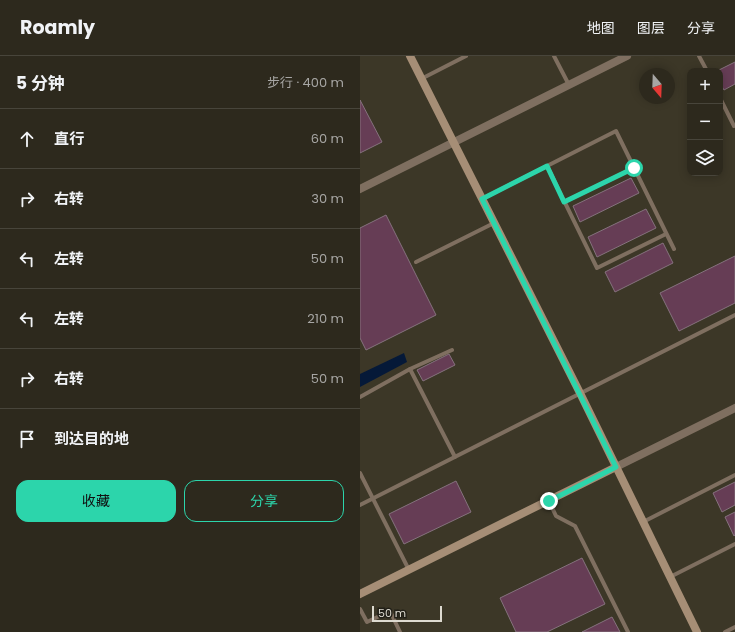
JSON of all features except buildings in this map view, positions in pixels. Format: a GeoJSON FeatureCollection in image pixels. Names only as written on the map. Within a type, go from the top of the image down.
{"type":"FeatureCollection","features":[{"type":"Feature","properties":{"kind":"street"},"geometry":{"type":"LineString","coordinates":[[410,56],[580,393],[697,632]]}},
{"type":"Feature","properties":{"kind":"street"},"geometry":{"type":"LineString","coordinates":[[360,189],[627,56]]}},
{"type":"Feature","properties":{"kind":"street"},"geometry":{"type":"LineString","coordinates":[[360,594],[735,408]]}},
{"type":"Feature","properties":{"kind":"lane"},"geometry":{"type":"LineString","coordinates":[[421,79],[466,56]]}},
{"type":"Feature","properties":{"kind":"lane"},"geometry":{"type":"LineString","coordinates":[[554,56],[569,84]]}},
{"type":"Feature","properties":{"kind":"lane"},"geometry":{"type":"LineString","coordinates":[[699,56],[705,68]]}},
{"type":"Feature","properties":{"kind":"lane"},"geometry":{"type":"LineString","coordinates":[[723,104],[734,126]]}},
{"type":"Feature","properties":{"kind":"lane"},"geometry":{"type":"LineString","coordinates":[[482,199],[616,131],[674,249]]}},
{"type":"Feature","properties":{"kind":"lane"},"geometry":{"type":"LineString","coordinates":[[547,166],[597,268],[666,234]]}},
{"type":"Feature","properties":{"kind":"lane"},"geometry":{"type":"LineString","coordinates":[[564,202],[634,168]]}},
{"type":"Feature","properties":{"kind":"lane"},"geometry":{"type":"LineString","coordinates":[[416,262],[494,224]]}},
{"type":"Feature","properties":{"kind":"lane"},"geometry":{"type":"LineString","coordinates":[[360,505],[735,315]]}},
{"type":"Feature","properties":{"kind":"lane"},"geometry":{"type":"LineString","coordinates":[[360,397],[410,369],[452,350]]}},
{"type":"Feature","properties":{"kind":"lane"},"geometry":{"type":"LineString","coordinates":[[410,369],[454,457]]}},
{"type":"Feature","properties":{"kind":"lane"},"geometry":{"type":"LineString","coordinates":[[360,473],[409,570]]}},
{"type":"Feature","properties":{"kind":"lane"},"geometry":{"type":"LineString","coordinates":[[643,522],[735,475]]}},
{"type":"Feature","properties":{"kind":"lane"},"geometry":{"type":"LineString","coordinates":[[549,501],[556,516],[575,526],[628,632]]}},
{"type":"Feature","properties":{"kind":"lane"},"geometry":{"type":"LineString","coordinates":[[670,577],[735,544]]}},
{"type":"Feature","properties":{"kind":"lane"},"geometry":{"type":"LineString","coordinates":[[360,609],[367,622],[390,611],[400,632]]}},
{"type":"Feature","properties":{"kind":"lane"},"geometry":{"type":"LineString","coordinates":[[725,632],[735,627]]}},
{"type":"Feature","properties":{"kind":"water"},"geometry":{"type":"Polygon","coordinates":[[[404,353],[407,362],[360,387],[360,374],[404,353]]]}},
{"type":"Feature","properties":{"kind":"route"},"geometry":{"type":"LineString","coordinates":[[549,501],[616,467],[482,199],[547,166],[564,202],[634,168]]}}]}
